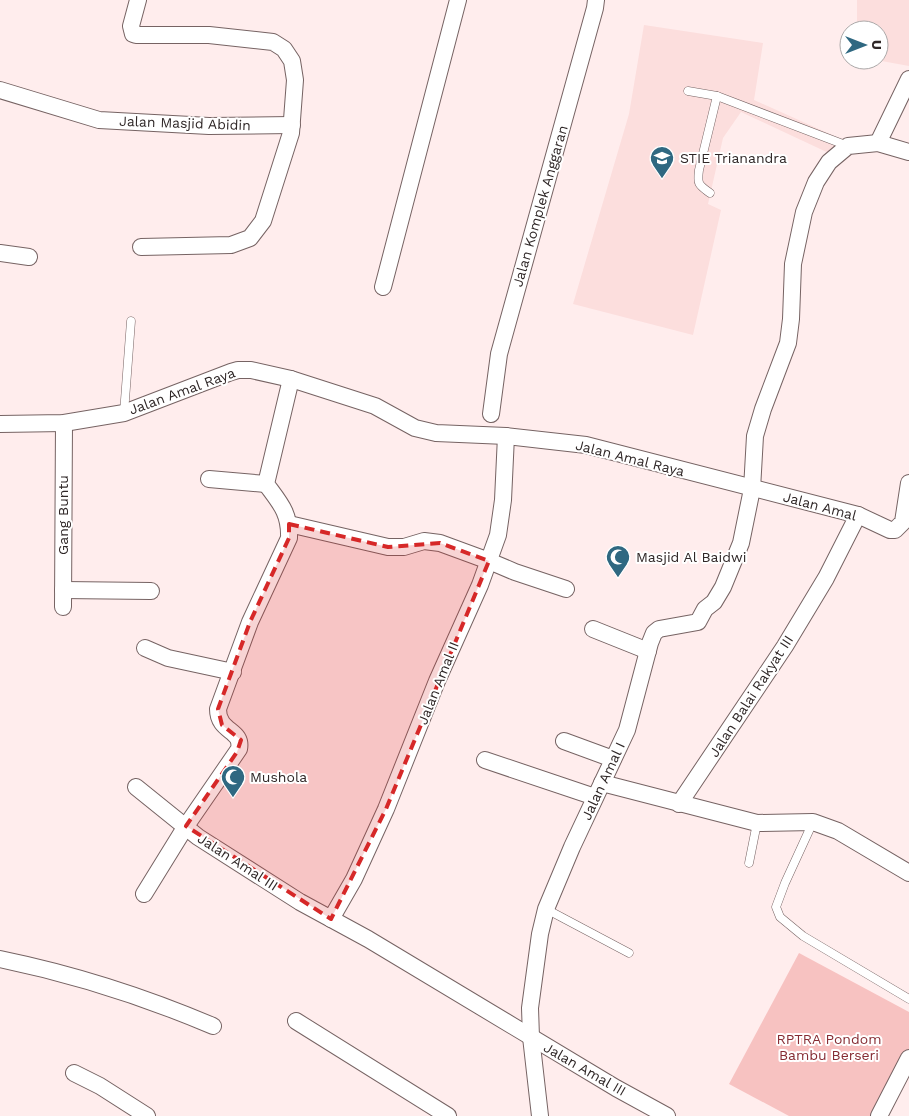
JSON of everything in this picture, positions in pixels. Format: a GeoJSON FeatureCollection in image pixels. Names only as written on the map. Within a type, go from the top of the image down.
{"type":"FeatureCollection","features":[{"type":"Feature","properties":{"kind":"street"},"geometry":{"type":"LineString","coordinates":[[138,0],[130,26],[133,34],[209,35],[273,42],[284,49],[292,61],[295,80],[292,125],[263,221],[250,238],[230,245],[142,247]]}},
{"type":"Feature","properties":{"kind":"street"},"geometry":{"type":"LineString","coordinates":[[383,287],[458,0]]}},
{"type":"Feature","properties":{"kind":"street","name":"Jalan Komplek Anggaran"},"geometry":{"type":"LineString","coordinates":[[491,414],[499,354],[596,0]]}},
{"type":"Feature","properties":{"kind":"street"},"geometry":{"type":"LineString","coordinates":[[878,143],[909,79]]}},
{"type":"Feature","properties":{"kind":"street","name":"Jalan Masjid Abidin"},"geometry":{"type":"LineString","coordinates":[[0,90],[100,120],[209,126],[292,125]]}},
{"type":"Feature","properties":{"kind":"street"},"geometry":{"type":"LineString","coordinates":[[752,489],[755,436],[788,343],[792,319],[793,264],[804,212],[816,182],[829,162],[848,146],[878,143],[909,152]]}},
{"type":"Feature","properties":{"kind":"street"},"geometry":{"type":"LineString","coordinates":[[0,253],[29,257]]}},
{"type":"Feature","properties":{"kind":"street","name":"Jalan Amal Raya"},"geometry":{"type":"LineString","coordinates":[[0,424],[64,423],[124,413],[238,370],[251,370],[291,379],[375,406],[416,428],[436,433],[506,436],[586,445],[752,489]]}},
{"type":"Feature","properties":{"kind":"street"},"geometry":{"type":"LineString","coordinates":[[266,484],[291,379]]}},
{"type":"Feature","properties":{"kind":"street","name":"Gang Buntu"},"geometry":{"type":"LineString","coordinates":[[63,607],[64,423]]}},
{"type":"Feature","properties":{"kind":"street","name":"Jalan Amal II"},"geometry":{"type":"LineString","coordinates":[[331,919],[354,879],[386,809],[416,739],[437,681],[489,561],[498,535],[502,509],[506,436]]}},
{"type":"Feature","properties":{"kind":"street"},"geometry":{"type":"LineString","coordinates":[[209,479],[266,484],[286,511],[289,524],[394,548],[424,541],[440,543],[515,572],[566,589]]}},
{"type":"Feature","properties":{"kind":"street","name":"Jalan Amal"},"geometry":{"type":"LineString","coordinates":[[752,489],[858,515],[886,529],[895,530],[903,522],[909,483]]}},
{"type":"Feature","properties":{"kind":"street","name":"Jalan Amal I"},"geometry":{"type":"LineString","coordinates":[[540,1116],[531,1037],[530,1008],[540,934],[546,909],[598,790],[627,730],[654,633],[659,629],[698,622],[705,609],[714,602],[723,587],[741,543],[752,489]]}},
{"type":"Feature","properties":{"kind":"street","name":"Jalan Balai Rakyat III"},"geometry":{"type":"LineString","coordinates":[[679,804],[785,646],[826,578],[858,515]]}},
{"type":"Feature","properties":{"kind":"street","name":"Jalan Amal III"},"geometry":{"type":"LineString","coordinates":[[289,524],[288,538],[250,622],[218,709],[218,716],[222,725],[239,738],[239,749],[186,826],[198,837],[292,897],[368,939],[616,1088],[667,1116]]}},
{"type":"Feature","properties":{"kind":"street"},"geometry":{"type":"LineString","coordinates":[[63,590],[151,591]]}},
{"type":"Feature","properties":{"kind":"street"},"geometry":{"type":"LineString","coordinates":[[593,629],[648,651]]}},
{"type":"Feature","properties":{"kind":"street"},"geometry":{"type":"LineString","coordinates":[[145,648],[168,658],[233,672]]}},
{"type":"Feature","properties":{"kind":"street"},"geometry":{"type":"LineString","coordinates":[[564,741],[613,759]]}},
{"type":"Feature","properties":{"kind":"street"},"geometry":{"type":"LineString","coordinates":[[485,760],[598,790],[679,804],[757,823],[813,822],[838,831],[909,873]]}},
{"type":"Feature","properties":{"kind":"street"},"geometry":{"type":"LineString","coordinates":[[136,787],[186,826],[144,894]]}},
{"type":"Feature","properties":{"kind":"street"},"geometry":{"type":"LineString","coordinates":[[0,959],[38,967],[108,988],[214,1026]]}},
{"type":"Feature","properties":{"kind":"street"},"geometry":{"type":"LineString","coordinates":[[296,1021],[448,1116]]}},
{"type":"Feature","properties":{"kind":"street"},"geometry":{"type":"LineString","coordinates":[[879,1116],[909,1058]]}},
{"type":"Feature","properties":{"kind":"street"},"geometry":{"type":"LineString","coordinates":[[74,1073],[100,1086],[147,1116]]}},
{"type":"Feature","properties":{"kind":"lane"},"geometry":{"type":"LineString","coordinates":[[688,91],[717,96],[848,146]]}},
{"type":"Feature","properties":{"kind":"lane"},"geometry":{"type":"LineString","coordinates":[[710,193],[699,186],[698,180],[717,96]]}},
{"type":"Feature","properties":{"kind":"lane"},"geometry":{"type":"LineString","coordinates":[[124,413],[131,321]]}},
{"type":"Feature","properties":{"kind":"lane"},"geometry":{"type":"LineString","coordinates":[[813,822],[776,907],[780,917],[803,936],[909,999]]}},
{"type":"Feature","properties":{"kind":"lane"},"geometry":{"type":"LineString","coordinates":[[749,863],[757,823]]}},
{"type":"Feature","properties":{"kind":"lane"},"geometry":{"type":"LineString","coordinates":[[546,909],[629,953]]}},
{"type":"Feature","properties":{"kind":"highlighted area"},"geometry":{"type":"Polygon","coordinates":[[[289,524],[388,547],[440,543],[489,561],[386,809],[331,919],[186,826],[237,752],[241,740],[222,725],[218,709],[250,622],[289,538],[289,524]]]}},
{"type":"Feature","properties":{"kind":"shaded area"},"geometry":{"type":"Polygon","coordinates":[[[857,0],[909,0],[909,66],[889,62],[889,20],[857,20],[857,0]]]}},
{"type":"Feature","properties":{"kind":"shaded area","name":"STIE Trianandra"},"geometry":{"type":"Polygon","coordinates":[[[644,25],[763,43],[754,100],[841,139],[833,155],[741,112],[723,138],[708,204],[721,210],[693,335],[573,304],[629,114],[644,25]]]}},
{"type":"Feature","properties":{"kind":"green space","name":"RPTRA Pondom Bambu Berseri"},"geometry":{"type":"Polygon","coordinates":[[[799,953],[909,1012],[909,1059],[879,1116],[789,1116],[729,1084],[799,953]]]}},
{"type":"Feature","properties":{"kind":"place","name":"STIE Trianandra"},"geometry":{"type":"Point","coordinates":[662,179]}},
{"type":"Feature","properties":{"kind":"place","name":"Masjid Al Baidwi"},"geometry":{"type":"Point","coordinates":[618,578]}},
{"type":"Feature","properties":{"kind":"place","name":"Mushola"},"geometry":{"type":"Point","coordinates":[233,798]}}]}
